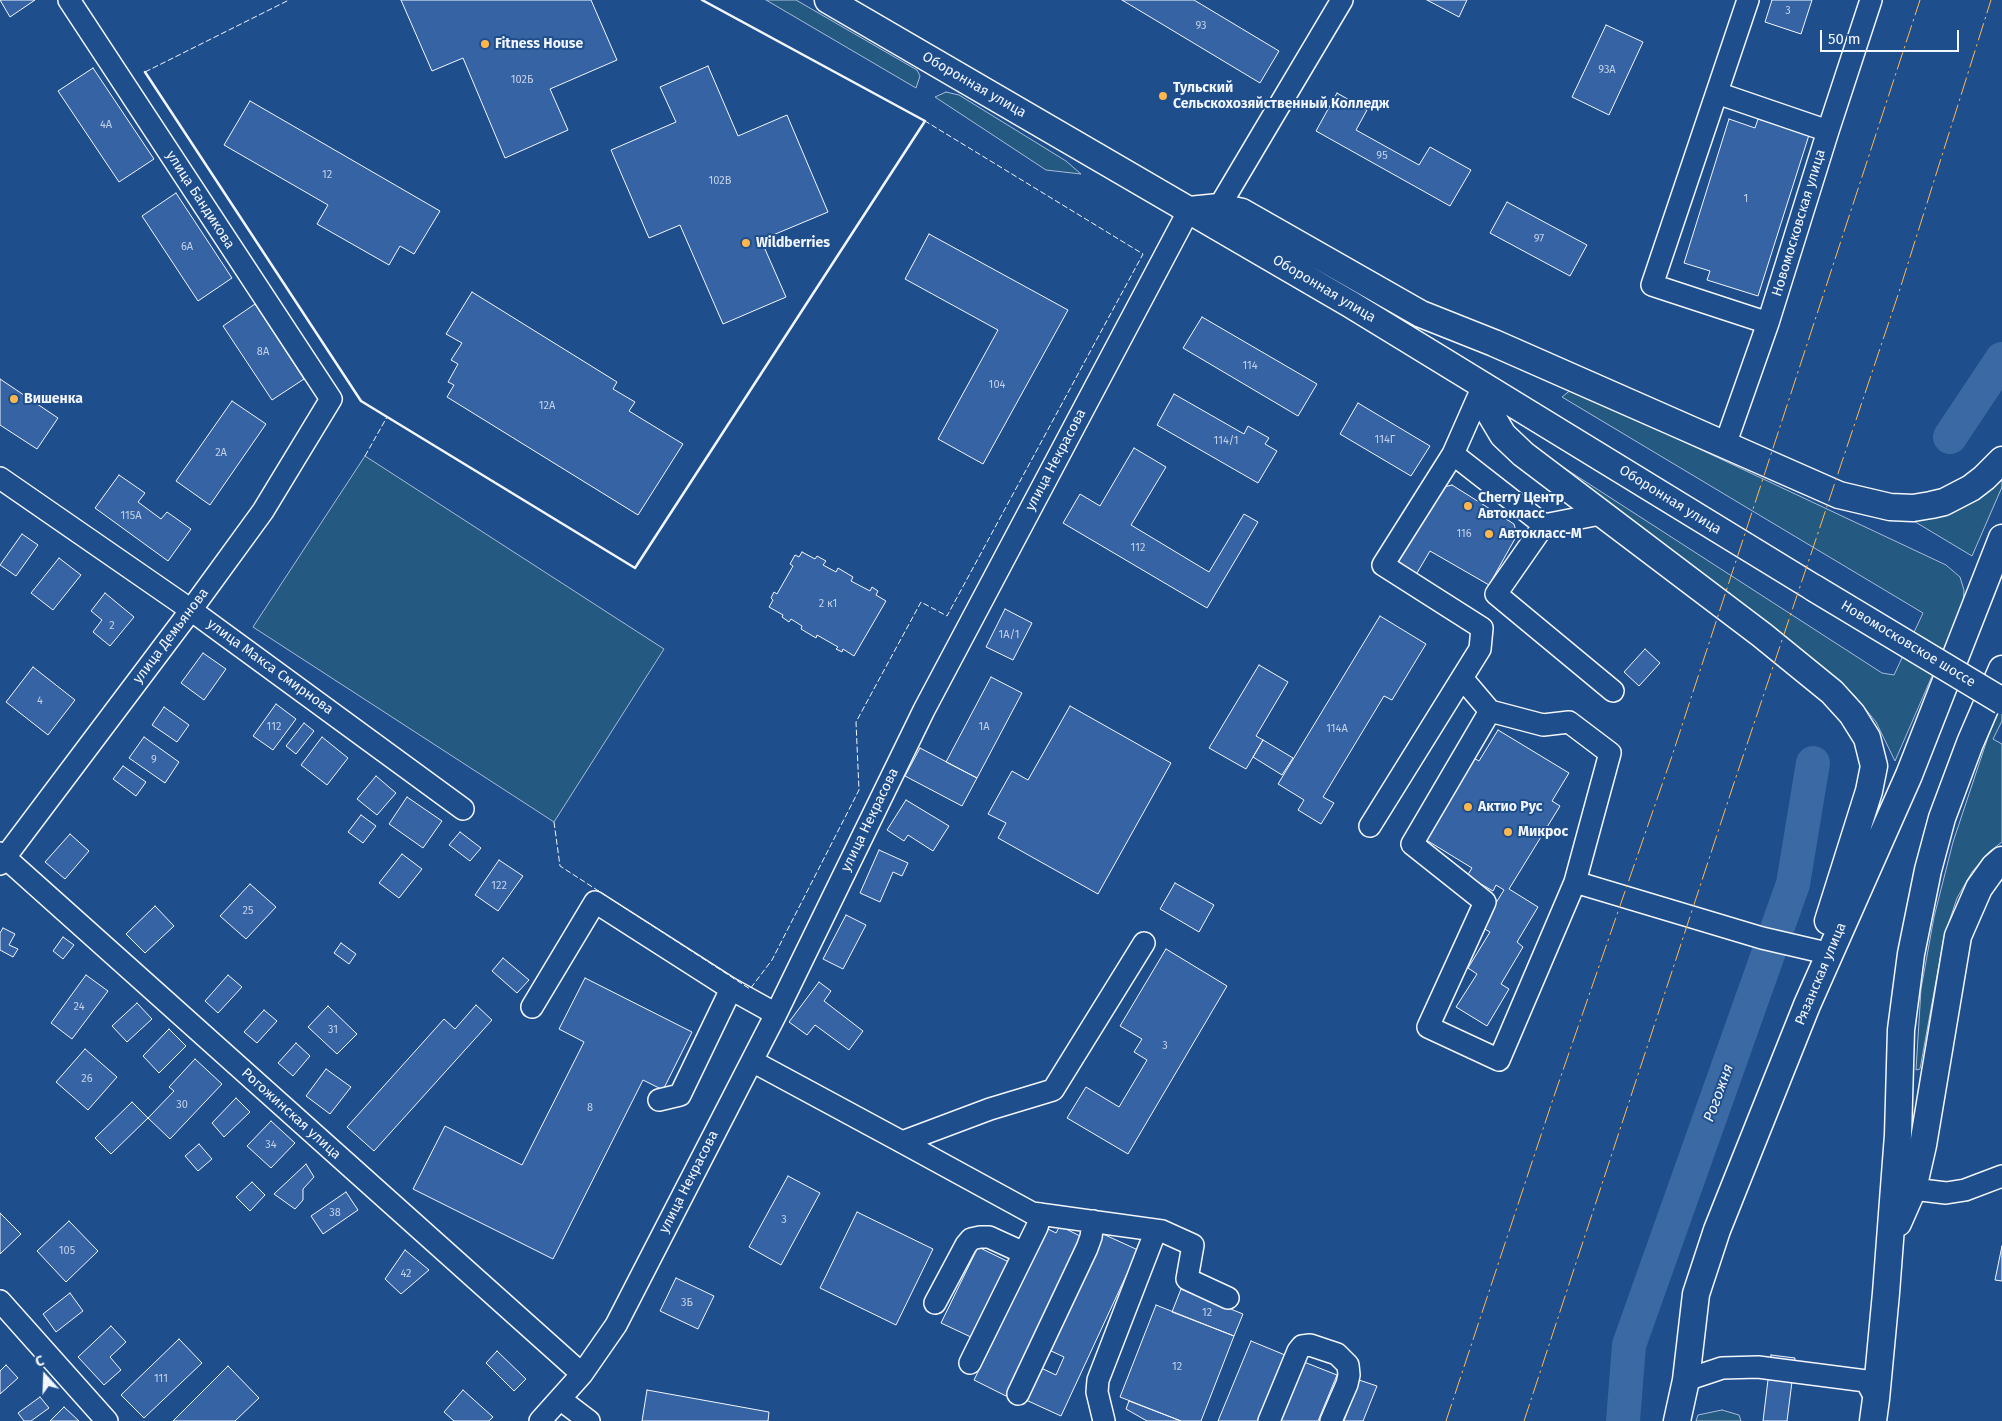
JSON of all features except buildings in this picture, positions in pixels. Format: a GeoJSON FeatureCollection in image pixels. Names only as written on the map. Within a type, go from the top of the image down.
{"type":"FeatureCollection","features":[{"type":"Feature","properties":{"kind":"main road","name":"Оборонная улица"},"geometry":{"type":"LineString","coordinates":[[843,4],[1206,213],[1350,304],[1814,588]]}},
{"type":"Feature","properties":{"kind":"main road"},"geometry":{"type":"LineString","coordinates":[[1206,213],[1242,212],[1421,314],[1494,343],[1840,495],[1890,507],[1913,508],[1931,505],[1957,496],[1984,478],[2002,460]]}},
{"type":"Feature","properties":{"kind":"main road"},"geometry":{"type":"LineString","coordinates":[[1350,304],[1421,314],[1473,379],[1503,435],[1523,454],[1762,635],[1832,692],[1852,714],[1867,738],[1874,766],[1870,791],[1818,951],[1807,1005]]}},
{"type":"Feature","properties":{"kind":"main road","name":"Рязанская улица"},"geometry":{"type":"LineString","coordinates":[[1677,1421],[1686,1380],[1696,1294],[1717,1230],[1807,1005],[1909,775],[2002,538]]}},
{"type":"Feature","properties":{"kind":"main road","name":"Новомосковское шоссе"},"geometry":{"type":"LineString","coordinates":[[1814,588],[2002,700]]}},
{"type":"Feature","properties":{"kind":"main road"},"geometry":{"type":"LineString","coordinates":[[1874,1410],[1898,1135],[1901,1030],[1911,954],[1928,870],[1942,818],[1970,743],[2002,669]]}},
{"type":"Feature","properties":{"kind":"main road"},"geometry":{"type":"LineString","coordinates":[[1890,1242],[1913,1189],[1923,1145],[1958,936],[1979,888],[1994,867],[2002,860]]}},
{"type":"Feature","properties":{"kind":"main road"},"geometry":{"type":"LineString","coordinates":[[1686,1380],[1688,1421]]}},
{"type":"Feature","properties":{"kind":"street","name":"улица Бандикова"},"geometry":{"type":"LineString","coordinates":[[69,0],[331,399]]}},
{"type":"Feature","properties":{"kind":"street","name":"улица Некрасова"},"geometry":{"type":"LineString","coordinates":[[540,1421],[582,1374],[616,1325],[776,1014],[924,710],[1206,213],[1342,0]]}},
{"type":"Feature","properties":{"kind":"street"},"geometry":{"type":"LineString","coordinates":[[1748,0],[1652,285],[1768,323]]}},
{"type":"Feature","properties":{"kind":"street","name":"Новомосковская улица"},"geometry":{"type":"LineString","coordinates":[[1725,445],[1768,323],[1828,131],[1872,0]]}},
{"type":"Feature","properties":{"kind":"street"},"geometry":{"type":"LineString","coordinates":[[1717,93],[1828,131]]}},
{"type":"Feature","properties":{"kind":"street"},"geometry":{"type":"LineString","coordinates":[[1370,826],[1480,649],[1482,628],[1383,565],[1453,454],[1473,379]]}},
{"type":"Feature","properties":{"kind":"street","name":"улица Демьянова"},"geometry":{"type":"LineString","coordinates":[[2,858],[191,610],[263,511],[331,399]]}},
{"type":"Feature","properties":{"kind":"street"},"geometry":{"type":"LineString","coordinates":[[1453,454],[1544,525]]}},
{"type":"Feature","properties":{"kind":"street","name":"улица Макса Смирнова"},"geometry":{"type":"LineString","coordinates":[[0,478],[191,610],[463,809]]}},
{"type":"Feature","properties":{"kind":"street"},"geometry":{"type":"LineString","coordinates":[[1600,514],[1544,525],[1496,594],[1613,691]]}},
{"type":"Feature","properties":{"kind":"street"},"geometry":{"type":"LineString","coordinates":[[1462,678],[1490,711],[1543,725],[1569,722],[1610,753],[1576,882],[1499,1060],[1428,1027],[1485,902],[1412,844],[1490,711]]}},
{"type":"Feature","properties":{"kind":"street","name":"Рогожинская улица"},"geometry":{"type":"LineString","coordinates":[[2,858],[582,1374]]}},
{"type":"Feature","properties":{"kind":"street"},"geometry":{"type":"LineString","coordinates":[[1576,882],[1762,938],[1818,951]]}},
{"type":"Feature","properties":{"kind":"street"},"geometry":{"type":"LineString","coordinates":[[532,1007],[595,902],[731,990],[776,1014]]}},
{"type":"Feature","properties":{"kind":"street"},"geometry":{"type":"LineString","coordinates":[[902,1142],[990,1109],[1053,1090],[1144,943]]}},
{"type":"Feature","properties":{"kind":"street"},"geometry":{"type":"LineString","coordinates":[[659,1100],[680,1095],[731,990]]}},
{"type":"Feature","properties":{"kind":"street"},"geometry":{"type":"LineString","coordinates":[[752,1061],[1032,1213],[1156,1230],[1192,1245],[1187,1278],[1228,1298]]}},
{"type":"Feature","properties":{"kind":"street"},"geometry":{"type":"LineString","coordinates":[[1913,1189],[1946,1193],[1965,1190],[2002,1176]]}},
{"type":"Feature","properties":{"kind":"street"},"geometry":{"type":"LineString","coordinates":[[970,1363],[1037,1227],[1041,1214]]}},
{"type":"Feature","properties":{"kind":"street"},"geometry":{"type":"LineString","coordinates":[[1018,1394],[1087,1248],[1091,1237],[1093,1221]]}},
{"type":"Feature","properties":{"kind":"street"},"geometry":{"type":"LineString","coordinates":[[1104,1421],[1097,1392],[1098,1380],[1156,1230]]}},
{"type":"Feature","properties":{"kind":"street"},"geometry":{"type":"LineString","coordinates":[[935,1303],[966,1244],[971,1239],[980,1236],[989,1238],[1024,1253]]}},
{"type":"Feature","properties":{"kind":"street"},"geometry":{"type":"LineString","coordinates":[[0,1301],[107,1421]]}},
{"type":"Feature","properties":{"kind":"street"},"geometry":{"type":"LineString","coordinates":[[1269,1421],[1298,1351],[1302,1346],[1310,1345],[1337,1354],[1348,1365],[1349,1375],[1347,1384],[1331,1421]]}},
{"type":"Feature","properties":{"kind":"street"},"geometry":{"type":"LineString","coordinates":[[1686,1380],[1722,1368],[1758,1367],[1866,1381],[1874,1410]]}},
{"type":"Feature","properties":{"kind":"street"},"geometry":{"type":"LineString","coordinates":[[560,1399],[588,1421]]}},
{"type":"Feature","properties":{"kind":"shaded area"},"geometry":{"type":"Polygon","coordinates":[[[766,0],[796,0],[917,70],[920,76],[916,88],[766,0]]]}},
{"type":"Feature","properties":{"kind":"shaded area"},"geometry":{"type":"Polygon","coordinates":[[[946,92],[959,95],[1066,161],[1081,174],[1046,170],[935,97],[946,92]]]}},
{"type":"Feature","properties":{"kind":"shaded area"},"geometry":{"type":"Polygon","coordinates":[[[1572,389],[1946,565],[1960,577],[1964,590],[1963,605],[1895,761],[1876,722],[1854,695],[1831,674],[1552,460],[1882,673],[1894,675],[1923,613],[1562,397],[1572,389]]]}},
{"type":"Feature","properties":{"kind":"shaded area"},"geometry":{"type":"Polygon","coordinates":[[[365,456],[664,649],[554,822],[253,627],[365,456]]]}},
{"type":"Feature","properties":{"kind":"shaded area"},"geometry":{"type":"Polygon","coordinates":[[[2002,472],[2002,487],[1972,556],[1912,520],[2002,472]]]}},
{"type":"Feature","properties":{"kind":"shaded area"},"geometry":{"type":"Polygon","coordinates":[[[2002,703],[2002,721],[1993,739],[2002,744],[2002,842],[1989,852],[1972,872],[1957,898],[1944,937],[1920,1069],[1916,1070],[1921,989],[1934,917],[1953,842],[1988,737],[2002,703]]]}},
{"type":"Feature","properties":{"kind":"shaded area"},"geometry":{"type":"Polygon","coordinates":[[[1722,1410],[1739,1415],[1741,1421],[1696,1421],[1698,1415],[1722,1410]]]}},
{"type":"Feature","properties":{"kind":"waterway","name":"Рогожня"},"geometry":{"type":"LineString","coordinates":[[1950,437],[2002,359]]}},
{"type":"Feature","properties":{"kind":"waterway","name":"Рогожня"},"geometry":{"type":"LineString","coordinates":[[1623,1421],[1629,1345],[1793,884],[1813,763]]}},
{"type":"Feature","properties":{"kind":"fence"},"geometry":{"type":"LineString","coordinates":[[145,72],[289,0]]}},
{"type":"Feature","properties":{"kind":"fence"},"geometry":{"type":"LineString","coordinates":[[554,822],[560,866],[750,989],[772,960],[859,790],[856,722],[921,602],[947,616],[1143,254],[925,121]]}},
{"type":"Feature","properties":{"kind":"fence"},"geometry":{"type":"LineString","coordinates":[[365,456],[387,417]]}},
{"type":"Feature","properties":{"kind":"wall"},"geometry":{"type":"LineString","coordinates":[[145,72],[361,401],[635,568],[925,121],[702,0]]}},
{"type":"Feature","properties":{"kind":"power"},"geometry":{"type":"LineString","coordinates":[[1446,1421],[1553,1099],[1672,756],[1920,0]]}},
{"type":"Feature","properties":{"kind":"power"},"geometry":{"type":"LineString","coordinates":[[1524,1421],[1733,786],[1899,292],[1991,0]]}},
{"type":"Feature","properties":{"kind":"place","name":"Fitness House"},"geometry":{"type":"Point","coordinates":[485,44]}},
{"type":"Feature","properties":{"kind":"place","name":"Тульский Сельскохозяйственный Колледж"},"geometry":{"type":"Point","coordinates":[1163,96]}},
{"type":"Feature","properties":{"kind":"place","name":"Wildberries"},"geometry":{"type":"Point","coordinates":[746,243]}},
{"type":"Feature","properties":{"kind":"place","name":"Вишенка"},"geometry":{"type":"Point","coordinates":[14,399]}},
{"type":"Feature","properties":{"kind":"place","name":"Cherry Центр Автокласс"},"geometry":{"type":"Point","coordinates":[1468,506]}},
{"type":"Feature","properties":{"kind":"place","name":"Автокласс-М"},"geometry":{"type":"Point","coordinates":[1489,534]}},
{"type":"Feature","properties":{"kind":"place","name":"Актио Рус"},"geometry":{"type":"Point","coordinates":[1468,807]}},
{"type":"Feature","properties":{"kind":"place","name":"Микрос"},"geometry":{"type":"Point","coordinates":[1508,832]}}]}
